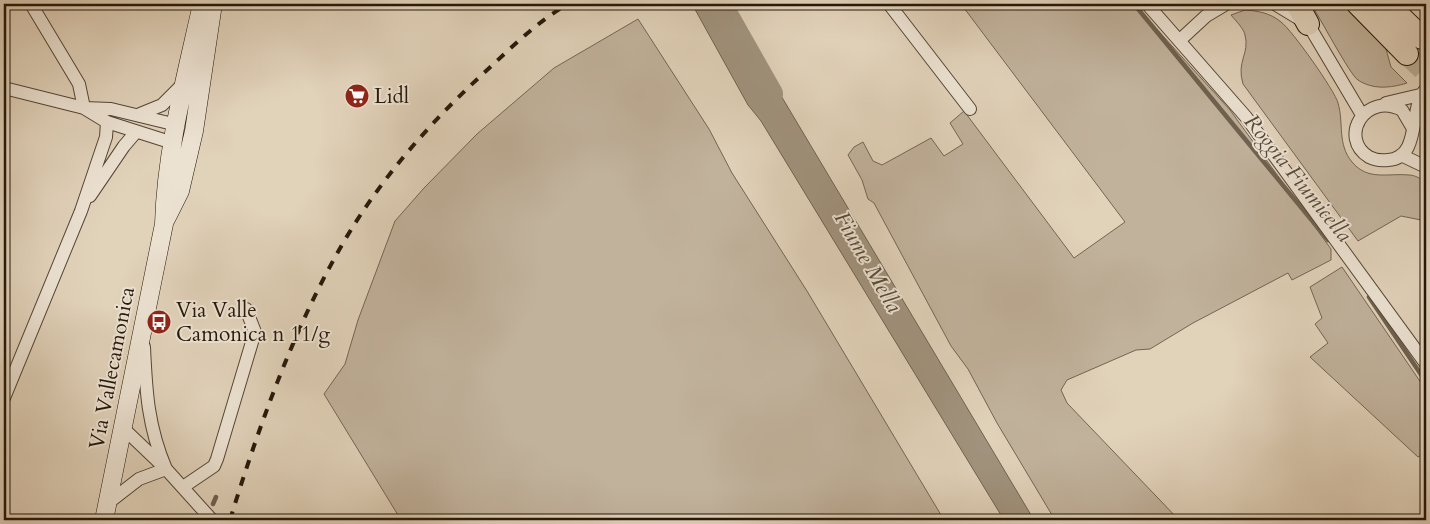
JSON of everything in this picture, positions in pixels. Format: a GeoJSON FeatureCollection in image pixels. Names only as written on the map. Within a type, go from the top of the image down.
{"type":"FeatureCollection","features":[{"type":"Feature","properties":{"kind":"highway"},"geometry":{"type":"LineString","coordinates":[[1297,4],[1308,24]]}},
{"type":"Feature","properties":{"kind":"highway"},"geometry":{"type":"LineString","coordinates":[[1358,4],[1415,46],[1387,4]]}},
{"type":"Feature","properties":{"kind":"main road","name":"Via Vallecamonica"},"geometry":{"type":"LineString","coordinates":[[106,512],[124,429],[142,325],[164,224],[165,187],[202,4]]}},
{"type":"Feature","properties":{"kind":"main road","name":"Via Vallecamonica"},"geometry":{"type":"LineString","coordinates":[[164,224],[180,191],[192,140],[213,4]]}},
{"type":"Feature","properties":{"kind":"main road"},"geometry":{"type":"LineString","coordinates":[[177,125],[192,140]]}},
{"type":"Feature","properties":{"kind":"main road"},"geometry":{"type":"LineString","coordinates":[[173,143],[192,140]]}},
{"type":"Feature","properties":{"kind":"street"},"geometry":{"type":"LineString","coordinates":[[30,4],[79,84],[84,108],[107,122],[173,143]]}},
{"type":"Feature","properties":{"kind":"street"},"geometry":{"type":"LineString","coordinates":[[889,4],[970,109]]}},
{"type":"Feature","properties":{"kind":"street"},"geometry":{"type":"LineString","coordinates":[[1147,4],[1246,117],[1426,364]]}},
{"type":"Feature","properties":{"kind":"street"},"geometry":{"type":"LineString","coordinates":[[1180,40],[1206,16],[1226,4]]}},
{"type":"Feature","properties":{"kind":"street"},"geometry":{"type":"LineString","coordinates":[[1275,4],[1308,24],[1362,115]]}},
{"type":"Feature","properties":{"kind":"street"},"geometry":{"type":"LineString","coordinates":[[138,115],[162,105],[186,82]]}},
{"type":"Feature","properties":{"kind":"street"},"geometry":{"type":"LineString","coordinates":[[4,88],[84,108],[111,109],[177,125]]}},
{"type":"Feature","properties":{"kind":"street"},"geometry":{"type":"LineString","coordinates":[[1423,92],[1412,127],[1412,138],[1408,148],[1401,156],[1390,160],[1379,160],[1368,156],[1360,148],[1356,137],[1357,125],[1362,115],[1372,107],[1423,92]]}},
{"type":"Feature","properties":{"kind":"street"},"geometry":{"type":"LineString","coordinates":[[1383,104],[1402,110],[1412,127]]}},
{"type":"Feature","properties":{"kind":"street"},"geometry":{"type":"LineString","coordinates":[[4,398],[81,211],[106,137],[107,122]]}},
{"type":"Feature","properties":{"kind":"street"},"geometry":{"type":"LineString","coordinates":[[81,211],[124,146],[136,132]]}},
{"type":"Feature","properties":{"kind":"street"},"geometry":{"type":"LineString","coordinates":[[1401,156],[1426,167]]}},
{"type":"Feature","properties":{"kind":"street"},"geometry":{"type":"LineString","coordinates":[[183,487],[214,466],[218,459],[255,332],[246,309]]}},
{"type":"Feature","properties":{"kind":"street"},"geometry":{"type":"LineString","coordinates":[[142,325],[150,422],[155,442],[166,469]]}},
{"type":"Feature","properties":{"kind":"street"},"geometry":{"type":"LineString","coordinates":[[124,429],[166,469],[212,520]]}},
{"type":"Feature","properties":{"kind":"street"},"geometry":{"type":"LineString","coordinates":[[106,512],[139,479],[166,469]]}},
{"type":"Feature","properties":{"kind":"shaded area"},"geometry":{"type":"Polygon","coordinates":[[[961,4],[1134,4],[1230,110],[1331,249],[1331,260],[1292,280],[1288,273],[1193,323],[1150,349],[1136,350],[1067,380],[1061,390],[1067,403],[1179,520],[1055,520],[997,423],[968,369],[951,346],[874,203],[868,199],[862,180],[848,155],[854,147],[863,142],[873,161],[882,165],[931,138],[944,156],[963,144],[950,123],[964,111],[1074,258],[1125,222],[961,4]]]}},
{"type":"Feature","properties":{"kind":"shaded area"},"geometry":{"type":"Polygon","coordinates":[[[1311,4],[1342,4],[1386,49],[1391,67],[1407,83],[1376,87],[1358,80],[1342,57],[1311,4]]]}},
{"type":"Feature","properties":{"kind":"shaded area"},"geometry":{"type":"Polygon","coordinates":[[[1245,10],[1273,16],[1281,22],[1312,61],[1335,96],[1340,111],[1344,148],[1347,155],[1358,168],[1378,175],[1411,175],[1426,182],[1426,221],[1401,216],[1358,241],[1243,84],[1241,69],[1246,47],[1245,35],[1231,15],[1245,10]]]}},
{"type":"Feature","properties":{"kind":"shaded area"},"geometry":{"type":"Polygon","coordinates":[[[638,19],[709,129],[732,173],[807,291],[944,520],[401,520],[324,394],[345,364],[358,320],[395,221],[424,188],[477,134],[554,68],[638,19]]]}},
{"type":"Feature","properties":{"kind":"shaded area"},"geometry":{"type":"Polygon","coordinates":[[[1342,267],[1426,390],[1426,453],[1418,457],[1310,357],[1328,343],[1315,324],[1322,318],[1310,287],[1342,267]]]}},
{"type":"Feature","properties":{"kind":"water"},"geometry":{"type":"Polygon","coordinates":[[[692,4],[717,4],[732,24],[748,58],[777,89],[1034,520],[1004,520],[761,121],[748,105],[692,4]]]}},
{"type":"Feature","properties":{"kind":"waterway","name":"Fiume Mella"},"geometry":{"type":"LineString","coordinates":[[719,4],[770,94]]}},
{"type":"Feature","properties":{"kind":"waterway","name":"Roggia Fiumicella"},"geometry":{"type":"LineString","coordinates":[[1134,4],[1328,240]]}},
{"type":"Feature","properties":{"kind":"waterway","name":"Roggia Fiumicella"},"geometry":{"type":"LineString","coordinates":[[1369,297],[1426,382]]}},
{"type":"Feature","properties":{"kind":"waterway"},"geometry":{"type":"LineString","coordinates":[[213,504],[216,497]]}},
{"type":"Feature","properties":{"kind":"tunnel"},"geometry":{"type":"LineString","coordinates":[[1407,54],[1426,72]]}},
{"type":"Feature","properties":{"kind":"railway"},"geometry":{"type":"LineString","coordinates":[[230,520],[263,421],[302,322],[333,261],[365,208],[402,159],[442,114],[526,35],[546,18],[568,4]]}},
{"type":"Feature","properties":{"kind":"place","name":"Lidl"},"geometry":{"type":"Point","coordinates":[357,96]}},
{"type":"Feature","properties":{"kind":"place","name":"Via Valle Camonica n 11/g"},"geometry":{"type":"Point","coordinates":[159,322]}}]}
